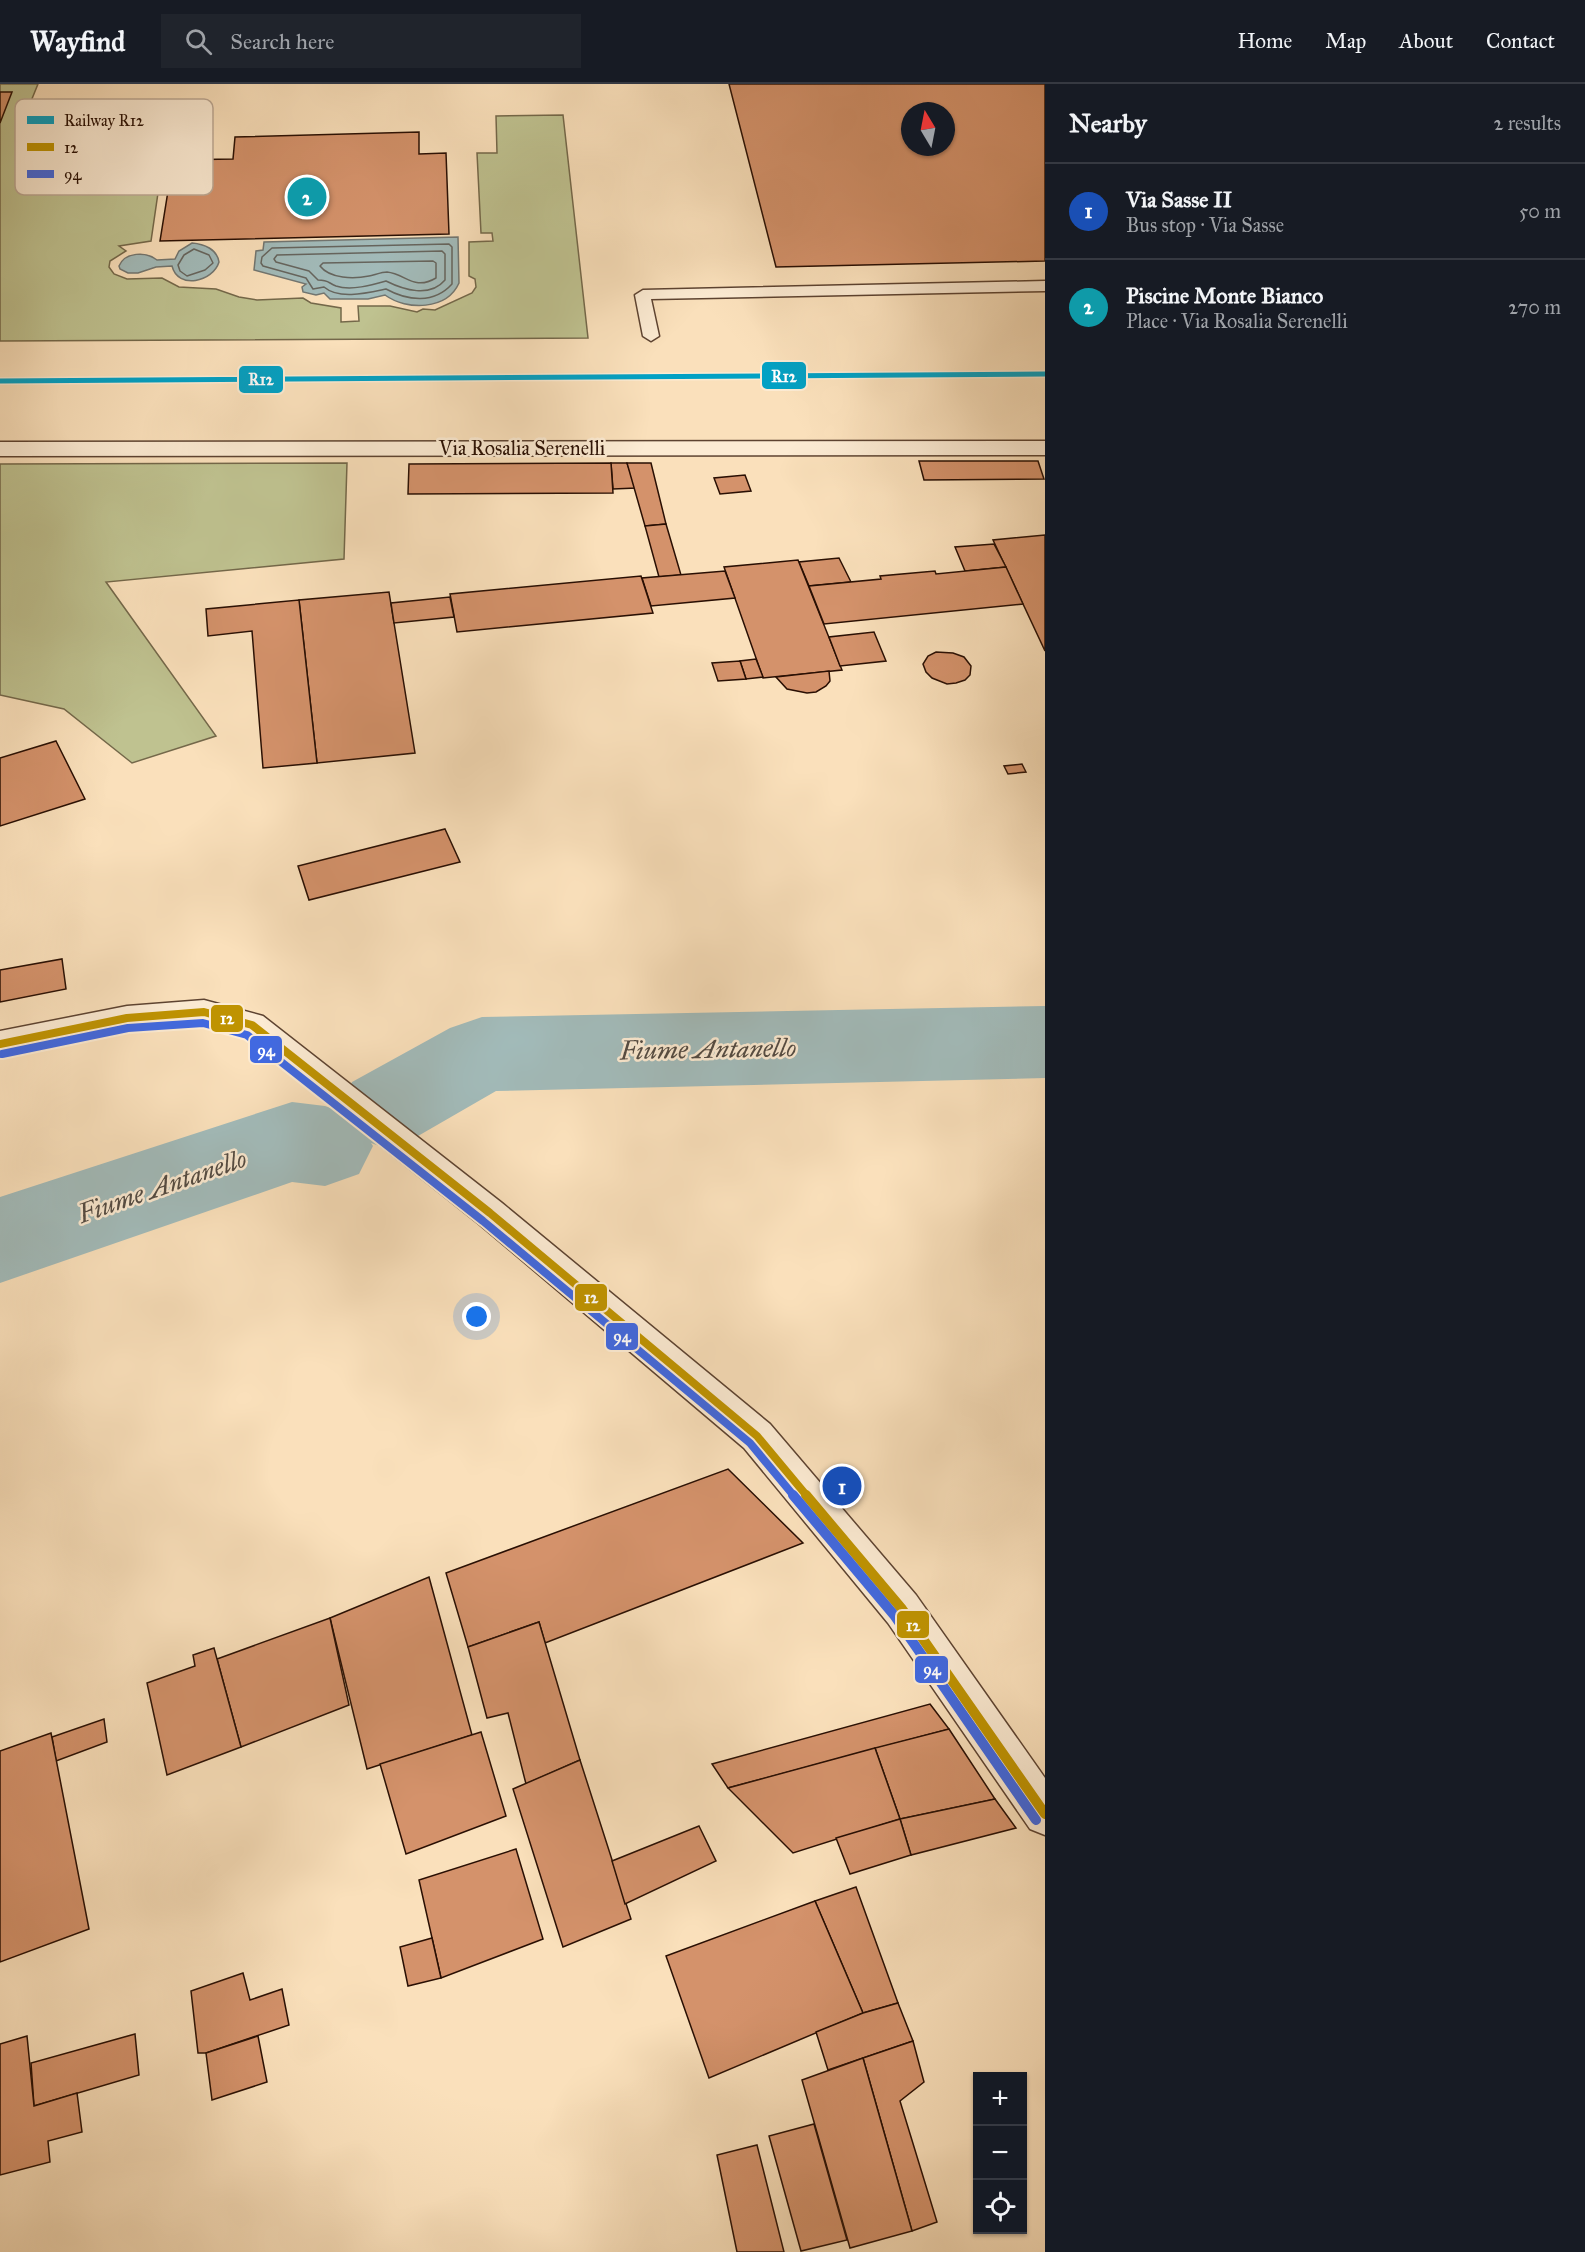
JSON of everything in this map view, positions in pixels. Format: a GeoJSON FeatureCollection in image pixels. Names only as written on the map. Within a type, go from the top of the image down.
{"type":"FeatureCollection","features":[{"type":"Feature","properties":{"kind":"street","name":"Via Rosalia Serenelli"},"geometry":{"type":"LineString","coordinates":[[0,449],[1045,448]]}},
{"type":"Feature","properties":{"kind":"street"},"geometry":{"type":"LineString","coordinates":[[0,1044],[127,1018],[204,1012],[252,1025],[490,1213],[757,1436],[902,1609],[1045,1814]]}},
{"type":"Feature","properties":{"kind":"lane"},"geometry":{"type":"LineString","coordinates":[[651,336],[643,295],[1045,286]]}},
{"type":"Feature","properties":{"kind":"green space"},"geometry":{"type":"Polygon","coordinates":[[[0,84],[38,84],[32,99],[15,99],[15,195],[158,195],[151,241],[119,246],[126,251],[110,261],[109,267],[114,274],[127,279],[162,278],[179,287],[216,289],[257,300],[303,298],[311,303],[341,308],[341,322],[359,321],[358,306],[390,306],[417,312],[423,309],[435,310],[472,293],[476,287],[475,279],[469,276],[469,242],[493,241],[492,233],[481,233],[477,153],[497,153],[496,116],[563,115],[588,338],[0,341],[0,84]]]}},
{"type":"Feature","properties":{"kind":"green space"},"geometry":{"type":"Polygon","coordinates":[[[347,463],[344,559],[106,582],[216,736],[132,763],[64,709],[0,695],[0,464],[347,463]]]}},
{"type":"Feature","properties":{"kind":"water"},"geometry":{"type":"Polygon","coordinates":[[[458,237],[459,283],[445,299],[426,305],[404,304],[385,295],[368,299],[330,299],[324,293],[316,295],[303,292],[302,287],[306,284],[254,270],[256,251],[263,250],[264,242],[458,237]]]}},
{"type":"Feature","properties":{"kind":"water"},"geometry":{"type":"Polygon","coordinates":[[[192,243],[209,248],[218,257],[219,262],[216,269],[203,278],[188,281],[175,274],[172,266],[156,267],[138,273],[128,273],[120,269],[122,261],[136,254],[147,255],[157,260],[175,259],[179,251],[192,243]]]}},
{"type":"Feature","properties":{"kind":"building"},"geometry":{"type":"Polygon","coordinates":[[[729,84],[1045,84],[1045,261],[776,267],[729,84]]]}},
{"type":"Feature","properties":{"kind":"building"},"geometry":{"type":"Polygon","coordinates":[[[0,92],[12,92],[0,123],[0,92]]]}},
{"type":"Feature","properties":{"kind":"building"},"geometry":{"type":"Polygon","coordinates":[[[419,132],[419,154],[446,153],[449,234],[160,241],[167,195],[213,195],[213,159],[233,159],[235,137],[419,132]]]}},
{"type":"Feature","properties":{"kind":"building"},"geometry":{"type":"Polygon","coordinates":[[[919,461],[1038,461],[1044,479],[924,480],[919,461]]]}},
{"type":"Feature","properties":{"kind":"building"},"geometry":{"type":"Polygon","coordinates":[[[611,463],[627,463],[636,488],[613,489],[611,463]]]}},
{"type":"Feature","properties":{"kind":"building"},"geometry":{"type":"Polygon","coordinates":[[[611,463],[613,493],[408,494],[409,464],[611,463]]]}},
{"type":"Feature","properties":{"kind":"building"},"geometry":{"type":"Polygon","coordinates":[[[627,463],[651,463],[666,524],[645,526],[627,463]]]}},
{"type":"Feature","properties":{"kind":"building"},"geometry":{"type":"Polygon","coordinates":[[[745,475],[751,491],[720,494],[714,478],[745,475]]]}},
{"type":"Feature","properties":{"kind":"building"},"geometry":{"type":"Polygon","coordinates":[[[666,524],[681,575],[659,577],[645,526],[666,524]]]}},
{"type":"Feature","properties":{"kind":"building"},"geometry":{"type":"Polygon","coordinates":[[[1045,535],[1045,651],[993,540],[1045,535]]]}},
{"type":"Feature","properties":{"kind":"building"},"geometry":{"type":"Polygon","coordinates":[[[994,544],[1006,567],[965,571],[955,547],[994,544]]]}},
{"type":"Feature","properties":{"kind":"building"},"geometry":{"type":"Polygon","coordinates":[[[839,558],[851,582],[809,586],[799,562],[839,558]]]}},
{"type":"Feature","properties":{"kind":"building"},"geometry":{"type":"Polygon","coordinates":[[[798,560],[842,670],[763,678],[724,567],[798,560]]]}},
{"type":"Feature","properties":{"kind":"building"},"geometry":{"type":"Polygon","coordinates":[[[1006,567],[1023,604],[824,624],[809,586],[881,579],[880,576],[935,571],[936,574],[1006,567]]]}},
{"type":"Feature","properties":{"kind":"building"},"geometry":{"type":"Polygon","coordinates":[[[725,571],[735,598],[651,606],[642,578],[725,571]]]}},
{"type":"Feature","properties":{"kind":"building"},"geometry":{"type":"Polygon","coordinates":[[[641,576],[653,613],[457,632],[450,594],[641,576]]]}},
{"type":"Feature","properties":{"kind":"building"},"geometry":{"type":"Polygon","coordinates":[[[389,592],[415,753],[317,763],[299,600],[389,592]]]}},
{"type":"Feature","properties":{"kind":"building"},"geometry":{"type":"Polygon","coordinates":[[[450,597],[454,617],[394,623],[391,603],[450,597]]]}},
{"type":"Feature","properties":{"kind":"building"},"geometry":{"type":"Polygon","coordinates":[[[299,600],[317,763],[263,768],[252,631],[208,636],[206,609],[299,600]]]}},
{"type":"Feature","properties":{"kind":"building"},"geometry":{"type":"Polygon","coordinates":[[[874,632],[886,661],[840,666],[829,637],[874,632]]]}},
{"type":"Feature","properties":{"kind":"building"},"geometry":{"type":"Polygon","coordinates":[[[936,652],[953,653],[964,657],[971,666],[970,675],[965,680],[947,684],[932,678],[926,672],[923,664],[928,656],[936,652]]]}},
{"type":"Feature","properties":{"kind":"building"},"geometry":{"type":"Polygon","coordinates":[[[756,659],[763,677],[746,679],[740,661],[756,659]]]}},
{"type":"Feature","properties":{"kind":"building"},"geometry":{"type":"Polygon","coordinates":[[[740,661],[746,679],[718,681],[712,663],[740,661]]]}},
{"type":"Feature","properties":{"kind":"building"},"geometry":{"type":"Polygon","coordinates":[[[829,671],[830,681],[816,692],[807,693],[787,689],[776,677],[829,671]]]}},
{"type":"Feature","properties":{"kind":"building"},"geometry":{"type":"Polygon","coordinates":[[[56,741],[85,799],[0,826],[0,758],[56,741]]]}},
{"type":"Feature","properties":{"kind":"building"},"geometry":{"type":"Polygon","coordinates":[[[1022,764],[1026,772],[1008,774],[1004,766],[1022,764]]]}},
{"type":"Feature","properties":{"kind":"building"},"geometry":{"type":"Polygon","coordinates":[[[445,829],[460,862],[309,900],[298,866],[445,829]]]}},
{"type":"Feature","properties":{"kind":"building"},"geometry":{"type":"Polygon","coordinates":[[[62,959],[66,989],[0,1002],[0,970],[62,959]]]}},
{"type":"Feature","properties":{"kind":"building"},"geometry":{"type":"Polygon","coordinates":[[[728,1469],[803,1543],[545,1643],[539,1622],[468,1647],[446,1573],[728,1469]]]}},
{"type":"Feature","properties":{"kind":"building"},"geometry":{"type":"Polygon","coordinates":[[[429,1577],[472,1735],[367,1769],[330,1618],[429,1577]]]}},
{"type":"Feature","properties":{"kind":"building"},"geometry":{"type":"Polygon","coordinates":[[[330,1618],[349,1705],[241,1747],[217,1659],[330,1618]]]}},
{"type":"Feature","properties":{"kind":"building"},"geometry":{"type":"Polygon","coordinates":[[[539,1622],[580,1760],[526,1784],[508,1713],[487,1718],[468,1647],[539,1622]]]}},
{"type":"Feature","properties":{"kind":"building"},"geometry":{"type":"Polygon","coordinates":[[[214,1648],[241,1747],[167,1775],[147,1683],[195,1666],[193,1655],[214,1648]]]}},
{"type":"Feature","properties":{"kind":"building"},"geometry":{"type":"Polygon","coordinates":[[[930,1704],[949,1729],[728,1788],[712,1764],[930,1704]]]}},
{"type":"Feature","properties":{"kind":"building"},"geometry":{"type":"Polygon","coordinates":[[[104,1719],[107,1742],[56,1761],[52,1737],[104,1719]]]}},
{"type":"Feature","properties":{"kind":"building"},"geometry":{"type":"Polygon","coordinates":[[[949,1729],[995,1799],[900,1819],[875,1748],[949,1729]]]}},
{"type":"Feature","properties":{"kind":"building"},"geometry":{"type":"Polygon","coordinates":[[[481,1732],[506,1816],[406,1854],[380,1764],[481,1732]]]}},
{"type":"Feature","properties":{"kind":"building"},"geometry":{"type":"Polygon","coordinates":[[[51,1733],[89,1929],[0,1962],[0,1751],[51,1733]]]}},
{"type":"Feature","properties":{"kind":"building"},"geometry":{"type":"Polygon","coordinates":[[[875,1748],[900,1819],[793,1853],[728,1788],[875,1748]]]}},
{"type":"Feature","properties":{"kind":"building"},"geometry":{"type":"Polygon","coordinates":[[[580,1760],[631,1919],[563,1947],[513,1789],[580,1760]]]}},
{"type":"Feature","properties":{"kind":"building"},"geometry":{"type":"Polygon","coordinates":[[[995,1799],[1016,1828],[911,1855],[900,1819],[995,1799]]]}},
{"type":"Feature","properties":{"kind":"building"},"geometry":{"type":"Polygon","coordinates":[[[900,1819],[911,1855],[850,1874],[836,1838],[900,1819]]]}},
{"type":"Feature","properties":{"kind":"building"},"geometry":{"type":"Polygon","coordinates":[[[699,1826],[716,1861],[625,1904],[612,1861],[699,1826]]]}},
{"type":"Feature","properties":{"kind":"building"},"geometry":{"type":"Polygon","coordinates":[[[516,1849],[543,1939],[441,1978],[419,1880],[516,1849]]]}},
{"type":"Feature","properties":{"kind":"building"},"geometry":{"type":"Polygon","coordinates":[[[856,1887],[898,2003],[863,2013],[815,1901],[856,1887]]]}},
{"type":"Feature","properties":{"kind":"building"},"geometry":{"type":"Polygon","coordinates":[[[815,1901],[863,2013],[709,2078],[666,1956],[815,1901]]]}},
{"type":"Feature","properties":{"kind":"building"},"geometry":{"type":"Polygon","coordinates":[[[432,1938],[441,1978],[408,1986],[400,1947],[432,1938]]]}},
{"type":"Feature","properties":{"kind":"building"},"geometry":{"type":"Polygon","coordinates":[[[243,1973],[250,2000],[282,1989],[289,2025],[206,2053],[198,2053],[191,1991],[243,1973]]]}},
{"type":"Feature","properties":{"kind":"building"},"geometry":{"type":"Polygon","coordinates":[[[898,2003],[913,2041],[828,2070],[816,2032],[863,2013],[898,2003]]]}},
{"type":"Feature","properties":{"kind":"building"},"geometry":{"type":"Polygon","coordinates":[[[135,2034],[139,2075],[34,2106],[31,2063],[135,2034]]]}},
{"type":"Feature","properties":{"kind":"building"},"geometry":{"type":"Polygon","coordinates":[[[27,2036],[34,2106],[77,2093],[82,2132],[48,2141],[50,2162],[0,2175],[0,2044],[27,2036]]]}},
{"type":"Feature","properties":{"kind":"building"},"geometry":{"type":"Polygon","coordinates":[[[258,2036],[267,2082],[212,2100],[206,2053],[258,2036]]]}},
{"type":"Feature","properties":{"kind":"building"},"geometry":{"type":"Polygon","coordinates":[[[913,2041],[924,2082],[900,2101],[937,2222],[912,2231],[863,2058],[913,2041]]]}},
{"type":"Feature","properties":{"kind":"building"},"geometry":{"type":"Polygon","coordinates":[[[863,2058],[912,2231],[850,2248],[802,2080],[863,2058]]]}},
{"type":"Feature","properties":{"kind":"building"},"geometry":{"type":"Polygon","coordinates":[[[814,2124],[847,2240],[801,2251],[769,2136],[814,2124]]]}},
{"type":"Feature","properties":{"kind":"building"},"geometry":{"type":"Polygon","coordinates":[[[757,2145],[784,2252],[737,2252],[717,2155],[757,2145]]]}},
{"type":"Feature","properties":{"kind":"waterway","name":"Fiume Antanello"},"geometry":{"type":"LineString","coordinates":[[385,1109],[482,1054],[1045,1042]]}},
{"type":"Feature","properties":{"kind":"waterway","name":"Fiume Antanello"},"geometry":{"type":"LineString","coordinates":[[0,1240],[292,1142],[325,1146]]}},
{"type":"Feature","properties":{"kind":"rail line","name":"R12"},"geometry":{"type":"LineString","coordinates":[[0,381],[1045,374]]}},
{"type":"Feature","properties":{"kind":"transit line","name":"12"},"geometry":{"type":"LineString","coordinates":[[0,1044],[127,1018],[204,1012],[252,1025],[490,1213],[757,1436],[902,1609],[1045,1814]]}},
{"type":"Feature","properties":{"kind":"transit line","name":"94"},"geometry":{"type":"LineString","coordinates":[[2,1054],[128,1028],[203,1023],[247,1035],[483,1221],[750,1443],[894,1615],[1036,1820]]}},
{"type":"Feature","properties":{"kind":"place","name":"Piscine Monte Bianco"},"geometry":{"type":"Point","coordinates":[307,197]}},
{"type":"Feature","properties":{"kind":"place","name":"Via Sasse II"},"geometry":{"type":"Point","coordinates":[842,1486]}}]}
